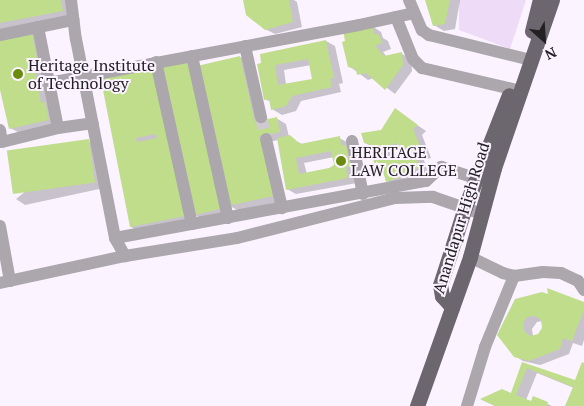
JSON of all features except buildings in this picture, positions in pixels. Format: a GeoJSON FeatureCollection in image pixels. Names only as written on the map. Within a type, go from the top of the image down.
{"type":"FeatureCollection","features":[{"type":"Feature","properties":{"kind":"main road","name":"Anandapur High Road"},"geometry":{"type":"LineString","coordinates":[[527,59],[540,0]]}},
{"type":"Feature","properties":{"kind":"main road","name":"Anandapur High Road"},"geometry":{"type":"LineString","coordinates":[[483,180],[482,214],[473,258],[452,307],[442,296],[440,285],[465,208],[483,180],[527,59],[552,0]]}},
{"type":"Feature","properties":{"kind":"main road"},"geometry":{"type":"LineString","coordinates":[[417,406],[452,307]]}},
{"type":"Feature","properties":{"kind":"street"},"geometry":{"type":"LineString","coordinates":[[71,0],[83,76],[115,238],[125,256]]}},
{"type":"Feature","properties":{"kind":"street"},"geometry":{"type":"LineString","coordinates":[[409,0],[422,30],[429,35],[527,59]]}},
{"type":"Feature","properties":{"kind":"street"},"geometry":{"type":"LineString","coordinates":[[49,83],[414,13]]}},
{"type":"Feature","properties":{"kind":"street"},"geometry":{"type":"LineString","coordinates":[[396,17],[417,66],[427,71],[516,89]]}},
{"type":"Feature","properties":{"kind":"street"},"geometry":{"type":"LineString","coordinates":[[0,35],[73,20]]}},
{"type":"Feature","properties":{"kind":"street"},"geometry":{"type":"LineString","coordinates":[[38,27],[58,128]]}},
{"type":"Feature","properties":{"kind":"street"},"geometry":{"type":"LineString","coordinates":[[244,46],[261,117]]}},
{"type":"Feature","properties":{"kind":"street"},"geometry":{"type":"LineString","coordinates":[[192,56],[228,218]]}},
{"type":"Feature","properties":{"kind":"street"},"geometry":{"type":"LineString","coordinates":[[156,62],[192,224]]}},
{"type":"Feature","properties":{"kind":"street"},"geometry":{"type":"LineString","coordinates":[[0,130],[2,142],[58,128],[93,123]]}},
{"type":"Feature","properties":{"kind":"street"},"geometry":{"type":"LineString","coordinates":[[266,139],[282,208]]}},
{"type":"Feature","properties":{"kind":"street"},"geometry":{"type":"LineString","coordinates":[[352,141],[362,194]]}},
{"type":"Feature","properties":{"kind":"street"},"geometry":{"type":"LineString","coordinates":[[115,238],[426,181],[441,167],[483,180]]}},
{"type":"Feature","properties":{"kind":"street"},"geometry":{"type":"LineString","coordinates":[[0,226],[5,282],[125,256],[237,238],[395,198],[433,196],[482,214]]}},
{"type":"Feature","properties":{"kind":"street"},"geometry":{"type":"LineString","coordinates":[[473,258],[508,275],[542,272],[561,273],[578,280],[584,290]]}},
{"type":"Feature","properties":{"kind":"street"},"geometry":{"type":"LineString","coordinates":[[467,406],[508,275]]}},
{"type":"Feature","properties":{"kind":"shaded area"},"geometry":{"type":"Polygon","coordinates":[[[459,0],[526,0],[510,49],[459,30],[459,0]]]}},
{"type":"Feature","properties":{"kind":"tunnel"},"geometry":{"type":"LineString","coordinates":[[261,117],[266,139]]}},
{"type":"Feature","properties":{"kind":"place","name":"Heritage Institute of Technology"},"geometry":{"type":"Point","coordinates":[18,74]}},
{"type":"Feature","properties":{"kind":"place","name":"HERITAGE LAW COLLEGE"},"geometry":{"type":"Point","coordinates":[341,161]}}]}
